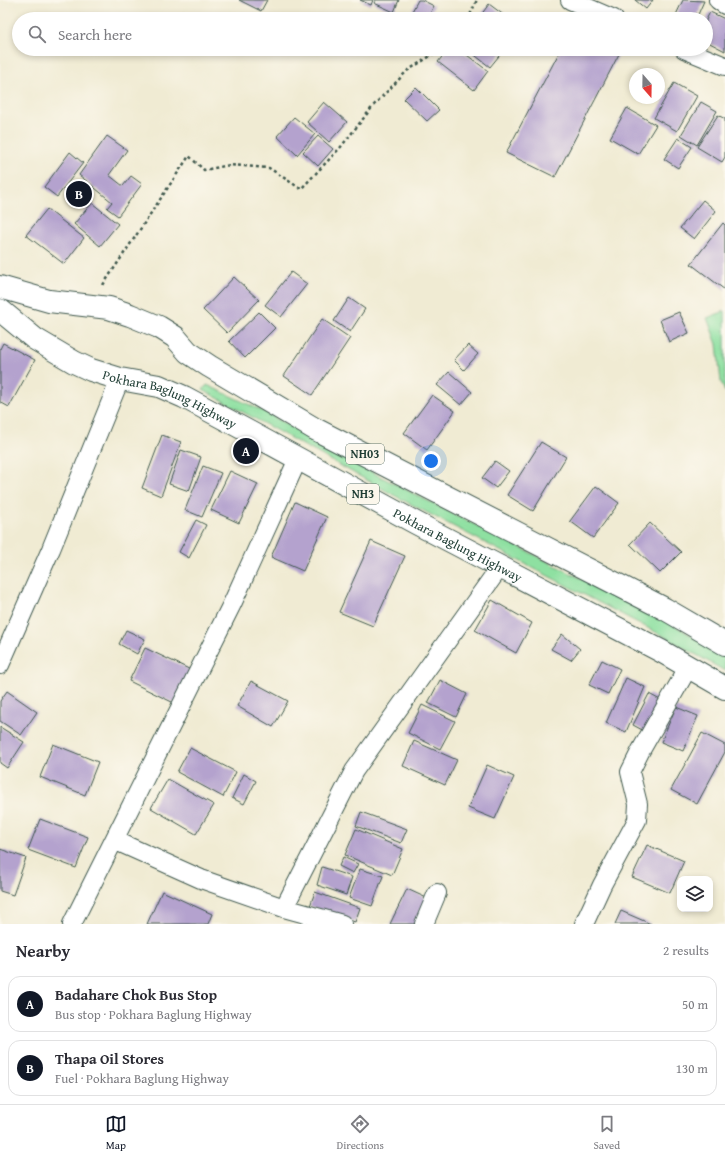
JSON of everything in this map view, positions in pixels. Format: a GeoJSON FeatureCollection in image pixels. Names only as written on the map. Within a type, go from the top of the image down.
{"type":"FeatureCollection","features":[{"type":"Feature","properties":{"kind":"highway","name":"NH03"},"geometry":{"type":"LineString","coordinates":[[0,287],[49,301],[109,308],[160,328],[175,337],[188,352],[208,366],[301,421],[665,609],[725,644]]}},
{"type":"Feature","properties":{"kind":"highway","name":"Pokhara Baglung Highway"},"geometry":{"type":"LineString","coordinates":[[0,310],[35,339],[55,352],[91,370],[120,379],[159,386],[172,392],[416,523],[689,666],[725,688]]}},
{"type":"Feature","properties":{"kind":"street"},"geometry":{"type":"LineString","coordinates":[[570,0],[598,12]]}},
{"type":"Feature","properties":{"kind":"street"},"geometry":{"type":"LineString","coordinates":[[718,0],[725,5]]}},
{"type":"Feature","properties":{"kind":"street"},"geometry":{"type":"LineString","coordinates":[[701,56],[725,66]]}},
{"type":"Feature","properties":{"kind":"street"},"geometry":{"type":"LineString","coordinates":[[0,665],[52,548],[120,379]]}},
{"type":"Feature","properties":{"kind":"street"},"geometry":{"type":"LineString","coordinates":[[72,924],[232,604],[298,459]]}},
{"type":"Feature","properties":{"kind":"street"},"geometry":{"type":"LineString","coordinates":[[284,908],[354,771],[500,567]]}},
{"type":"Feature","properties":{"kind":"street"},"geometry":{"type":"LineString","coordinates":[[584,924],[602,886],[637,820],[638,804],[630,772],[640,750],[689,666]]}},
{"type":"Feature","properties":{"kind":"street"},"geometry":{"type":"LineString","coordinates":[[114,840],[201,879],[284,908],[342,924]]}},
{"type":"Feature","properties":{"kind":"street"},"geometry":{"type":"LineString","coordinates":[[424,924],[437,894]]}},
{"type":"Feature","properties":{"kind":"path"},"geometry":{"type":"LineString","coordinates":[[471,12],[477,0]]}},
{"type":"Feature","properties":{"kind":"path"},"geometry":{"type":"LineString","coordinates":[[91,306],[189,156],[204,170],[230,165],[269,168],[300,189],[340,148],[374,105],[407,71],[430,56]]}},
{"type":"Feature","properties":{"kind":"green space"},"geometry":{"type":"Polygon","coordinates":[[[725,311],[725,392],[721,382],[717,344],[707,318],[725,311]]]}},
{"type":"Feature","properties":{"kind":"green space"},"geometry":{"type":"Polygon","coordinates":[[[207,385],[265,412],[362,467],[679,628],[725,656],[725,671],[667,638],[401,499],[203,390],[207,385]]]}},
{"type":"Feature","properties":{"kind":"building"},"geometry":{"type":"Polygon","coordinates":[[[239,0],[267,0],[261,11],[239,0]]]}},
{"type":"Feature","properties":{"kind":"building"},"geometry":{"type":"Polygon","coordinates":[[[360,0],[373,0],[371,5],[360,0]]]}},
{"type":"Feature","properties":{"kind":"building"},"geometry":{"type":"Polygon","coordinates":[[[376,0],[399,0],[394,12],[374,3],[376,0]]]}},
{"type":"Feature","properties":{"kind":"building"},"geometry":{"type":"Polygon","coordinates":[[[418,0],[422,0],[434,6],[431,12],[412,12],[418,0]]]}},
{"type":"Feature","properties":{"kind":"building"},"geometry":{"type":"Polygon","coordinates":[[[635,0],[653,0],[646,9],[635,0]]]}},
{"type":"Feature","properties":{"kind":"building"},"geometry":{"type":"Polygon","coordinates":[[[683,0],[704,1],[699,12],[677,12],[683,0]]]}},
{"type":"Feature","properties":{"kind":"building"},"geometry":{"type":"Polygon","coordinates":[[[489,4],[500,12],[483,12],[489,4]]]}},
{"type":"Feature","properties":{"kind":"building"},"geometry":{"type":"Polygon","coordinates":[[[713,13],[725,19],[725,51],[713,45],[713,13]]]}},
{"type":"Feature","properties":{"kind":"building"},"geometry":{"type":"Polygon","coordinates":[[[443,56],[468,56],[488,71],[474,90],[438,62],[443,56]]]}},
{"type":"Feature","properties":{"kind":"building"},"geometry":{"type":"Polygon","coordinates":[[[476,56],[499,56],[490,67],[476,56]]]}},
{"type":"Feature","properties":{"kind":"building"},"geometry":{"type":"Polygon","coordinates":[[[557,56],[618,56],[555,177],[506,153],[557,56]]]}},
{"type":"Feature","properties":{"kind":"building"},"geometry":{"type":"Polygon","coordinates":[[[674,83],[697,96],[677,131],[654,118],[662,104],[665,104],[665,99],[674,83]]]}},
{"type":"Feature","properties":{"kind":"building"},"geometry":{"type":"Polygon","coordinates":[[[416,87],[439,110],[427,121],[404,99],[416,87]]]}},
{"type":"Feature","properties":{"kind":"building"},"geometry":{"type":"Polygon","coordinates":[[[324,102],[347,122],[329,142],[307,122],[324,102]]]}},
{"type":"Feature","properties":{"kind":"building"},"geometry":{"type":"Polygon","coordinates":[[[701,102],[717,111],[697,145],[681,135],[701,102]]]}},
{"type":"Feature","properties":{"kind":"building"},"geometry":{"type":"Polygon","coordinates":[[[627,108],[656,125],[638,154],[610,138],[627,108]]]}},
{"type":"Feature","properties":{"kind":"building"},"geometry":{"type":"Polygon","coordinates":[[[718,115],[725,119],[725,157],[722,162],[697,147],[718,115]]]}},
{"type":"Feature","properties":{"kind":"building"},"geometry":{"type":"Polygon","coordinates":[[[294,117],[315,134],[297,155],[277,136],[294,117]]]}},
{"type":"Feature","properties":{"kind":"building"},"geometry":{"type":"Polygon","coordinates":[[[107,136],[127,150],[109,175],[123,186],[131,176],[142,184],[118,216],[107,208],[112,202],[79,175],[107,136]]]}},
{"type":"Feature","properties":{"kind":"building"},"geometry":{"type":"Polygon","coordinates":[[[318,136],[333,149],[318,166],[303,152],[318,136]]]}},
{"type":"Feature","properties":{"kind":"building"},"geometry":{"type":"Polygon","coordinates":[[[678,138],[692,147],[678,168],[664,159],[678,138]]]}},
{"type":"Feature","properties":{"kind":"building"},"geometry":{"type":"Polygon","coordinates":[[[70,152],[83,163],[57,197],[44,187],[70,152]]]}},
{"type":"Feature","properties":{"kind":"building"},"geometry":{"type":"Polygon","coordinates":[[[703,200],[716,211],[694,239],[680,228],[703,200]]]}},
{"type":"Feature","properties":{"kind":"building"},"geometry":{"type":"Polygon","coordinates":[[[92,203],[118,224],[100,246],[74,224],[92,203]]]}},
{"type":"Feature","properties":{"kind":"building"},"geometry":{"type":"Polygon","coordinates":[[[47,209],[84,238],[64,264],[26,235],[47,209]]]}},
{"type":"Feature","properties":{"kind":"building"},"geometry":{"type":"Polygon","coordinates":[[[723,223],[725,225],[725,290],[691,264],[723,223]]]}},
{"type":"Feature","properties":{"kind":"building"},"geometry":{"type":"Polygon","coordinates":[[[291,272],[307,284],[281,317],[265,305],[291,272]]]}},
{"type":"Feature","properties":{"kind":"building"},"geometry":{"type":"Polygon","coordinates":[[[234,277],[259,300],[227,333],[203,310],[234,277]]]}},
{"type":"Feature","properties":{"kind":"building"},"geometry":{"type":"Polygon","coordinates":[[[349,298],[365,309],[350,332],[334,321],[349,298]]]}},
{"type":"Feature","properties":{"kind":"building"},"geometry":{"type":"Polygon","coordinates":[[[259,312],[275,328],[245,358],[229,341],[259,312]]]}},
{"type":"Feature","properties":{"kind":"building"},"geometry":{"type":"Polygon","coordinates":[[[679,312],[689,333],[669,342],[660,320],[679,312]]]}},
{"type":"Feature","properties":{"kind":"building"},"geometry":{"type":"Polygon","coordinates":[[[322,319],[350,338],[312,395],[284,376],[322,319]]]}},
{"type":"Feature","properties":{"kind":"building"},"geometry":{"type":"Polygon","coordinates":[[[3,343],[35,360],[9,407],[0,402],[0,349],[3,343]]]}},
{"type":"Feature","properties":{"kind":"building"},"geometry":{"type":"Polygon","coordinates":[[[468,345],[478,354],[464,370],[454,360],[468,345]]]}},
{"type":"Feature","properties":{"kind":"building"},"geometry":{"type":"Polygon","coordinates":[[[449,372],[472,392],[461,405],[437,385],[449,372]]]}},
{"type":"Feature","properties":{"kind":"building"},"geometry":{"type":"Polygon","coordinates":[[[432,395],[455,411],[427,450],[404,433],[432,395]]]}},
{"type":"Feature","properties":{"kind":"building"},"geometry":{"type":"Polygon","coordinates":[[[162,435],[181,442],[161,496],[142,488],[162,435]]]}},
{"type":"Feature","properties":{"kind":"building"},"geometry":{"type":"Polygon","coordinates":[[[541,442],[566,457],[533,511],[507,495],[541,442]]]}},
{"type":"Feature","properties":{"kind":"building"},"geometry":{"type":"Polygon","coordinates":[[[181,450],[201,457],[189,491],[169,484],[181,450]]]}},
{"type":"Feature","properties":{"kind":"building"},"geometry":{"type":"Polygon","coordinates":[[[495,461],[509,471],[496,488],[482,478],[495,461]]]}},
{"type":"Feature","properties":{"kind":"building"},"geometry":{"type":"Polygon","coordinates":[[[203,466],[221,473],[202,517],[185,510],[203,466]]]}},
{"type":"Feature","properties":{"kind":"building"},"geometry":{"type":"Polygon","coordinates":[[[230,471],[258,484],[239,523],[211,510],[230,471]]]}},
{"type":"Feature","properties":{"kind":"building"},"geometry":{"type":"Polygon","coordinates":[[[596,486],[619,503],[593,538],[570,521],[596,486]]]}},
{"type":"Feature","properties":{"kind":"building"},"geometry":{"type":"Polygon","coordinates":[[[295,502],[327,517],[303,571],[271,557],[295,502]]]}},
{"type":"Feature","properties":{"kind":"building"},"geometry":{"type":"Polygon","coordinates":[[[196,520],[206,525],[189,558],[179,552],[196,520]]]}},
{"type":"Feature","properties":{"kind":"building"},"geometry":{"type":"Polygon","coordinates":[[[650,523],[681,552],[660,573],[630,544],[650,523]]]}},
{"type":"Feature","properties":{"kind":"building"},"geometry":{"type":"Polygon","coordinates":[[[371,541],[405,556],[373,626],[339,612],[371,541]]]}},
{"type":"Feature","properties":{"kind":"building"},"geometry":{"type":"Polygon","coordinates":[[[492,600],[532,623],[516,653],[475,630],[492,600]]]}},
{"type":"Feature","properties":{"kind":"building"},"geometry":{"type":"Polygon","coordinates":[[[126,630],[145,639],[137,654],[119,644],[126,630]]]}},
{"type":"Feature","properties":{"kind":"building"},"geometry":{"type":"Polygon","coordinates":[[[562,634],[580,649],[571,660],[551,649],[562,634]]]}},
{"type":"Feature","properties":{"kind":"building"},"geometry":{"type":"Polygon","coordinates":[[[145,648],[191,670],[176,704],[129,681],[145,648]]]}},
{"type":"Feature","properties":{"kind":"building"},"geometry":{"type":"Polygon","coordinates":[[[602,660],[620,669],[608,694],[589,685],[602,660]]]}},
{"type":"Feature","properties":{"kind":"building"},"geometry":{"type":"Polygon","coordinates":[[[626,678],[645,687],[626,732],[606,723],[626,678]]]}},
{"type":"Feature","properties":{"kind":"building"},"geometry":{"type":"Polygon","coordinates":[[[440,680],[467,694],[456,717],[428,703],[440,680]]]}},
{"type":"Feature","properties":{"kind":"building"},"geometry":{"type":"Polygon","coordinates":[[[251,681],[288,701],[273,727],[237,706],[251,681]]]}},
{"type":"Feature","properties":{"kind":"building"},"geometry":{"type":"Polygon","coordinates":[[[7,691],[37,712],[21,735],[0,721],[0,701],[7,691]]]}},
{"type":"Feature","properties":{"kind":"building"},"geometry":{"type":"Polygon","coordinates":[[[649,694],[662,701],[646,732],[633,725],[649,694]]]}},
{"type":"Feature","properties":{"kind":"building"},"geometry":{"type":"Polygon","coordinates":[[[422,705],[455,721],[440,749],[408,733],[422,705]]]}},
{"type":"Feature","properties":{"kind":"building"},"geometry":{"type":"Polygon","coordinates":[[[676,707],[698,716],[683,751],[661,742],[676,707]]]}},
{"type":"Feature","properties":{"kind":"building"},"geometry":{"type":"Polygon","coordinates":[[[0,727],[24,742],[7,768],[0,763],[0,727]]]}},
{"type":"Feature","properties":{"kind":"building"},"geometry":{"type":"Polygon","coordinates":[[[702,733],[725,745],[725,752],[697,804],[671,790],[702,733]]]}},
{"type":"Feature","properties":{"kind":"building"},"geometry":{"type":"Polygon","coordinates":[[[414,741],[457,760],[445,785],[403,766],[414,741]]]}},
{"type":"Feature","properties":{"kind":"building"},"geometry":{"type":"Polygon","coordinates":[[[53,744],[98,762],[85,795],[40,777],[53,744]]]}},
{"type":"Feature","properties":{"kind":"building"},"geometry":{"type":"Polygon","coordinates":[[[190,748],[236,772],[223,797],[177,772],[190,748]]]}},
{"type":"Feature","properties":{"kind":"building"},"geometry":{"type":"Polygon","coordinates":[[[487,765],[514,777],[495,819],[468,808],[487,765]]]}},
{"type":"Feature","properties":{"kind":"building"},"geometry":{"type":"Polygon","coordinates":[[[244,774],[256,781],[244,804],[232,798],[244,774]]]}},
{"type":"Feature","properties":{"kind":"building"},"geometry":{"type":"Polygon","coordinates":[[[168,779],[214,805],[196,834],[151,808],[168,779]]]}},
{"type":"Feature","properties":{"kind":"building"},"geometry":{"type":"Polygon","coordinates":[[[361,812],[407,829],[401,843],[356,826],[361,812]]]}},
{"type":"Feature","properties":{"kind":"building"},"geometry":{"type":"Polygon","coordinates":[[[40,819],[88,837],[76,868],[28,850],[40,819]]]}},
{"type":"Feature","properties":{"kind":"building"},"geometry":{"type":"Polygon","coordinates":[[[356,829],[403,849],[392,875],[345,855],[356,829]]]}},
{"type":"Feature","properties":{"kind":"building"},"geometry":{"type":"Polygon","coordinates":[[[647,845],[684,861],[670,893],[632,877],[647,845]]]}},
{"type":"Feature","properties":{"kind":"building"},"geometry":{"type":"Polygon","coordinates":[[[0,849],[26,858],[13,895],[0,891],[0,849]]]}},
{"type":"Feature","properties":{"kind":"building"},"geometry":{"type":"Polygon","coordinates":[[[343,857],[358,864],[353,873],[339,866],[343,857]]]}},
{"type":"Feature","properties":{"kind":"building"},"geometry":{"type":"Polygon","coordinates":[[[322,867],[352,877],[346,895],[317,885],[322,867]]]}},
{"type":"Feature","properties":{"kind":"building"},"geometry":{"type":"Polygon","coordinates":[[[360,869],[383,876],[372,906],[349,898],[360,869]]]}},
{"type":"Feature","properties":{"kind":"building"},"geometry":{"type":"Polygon","coordinates":[[[407,889],[431,900],[420,924],[390,924],[407,889]]]}},
{"type":"Feature","properties":{"kind":"building"},"geometry":{"type":"Polygon","coordinates":[[[162,891],[212,914],[208,924],[147,924],[162,891]]]}},
{"type":"Feature","properties":{"kind":"building"},"geometry":{"type":"Polygon","coordinates":[[[315,892],[360,908],[355,922],[310,906],[315,892]]]}},
{"type":"Feature","properties":{"kind":"building"},"geometry":{"type":"Polygon","coordinates":[[[621,911],[651,924],[615,924],[621,911]]]}},
{"type":"Feature","properties":{"kind":"place","name":"Thapa Oil Stores"},"geometry":{"type":"Point","coordinates":[79,194]}},
{"type":"Feature","properties":{"kind":"place","name":"Badahare Chok Bus Stop"},"geometry":{"type":"Point","coordinates":[246,451]}}]}
